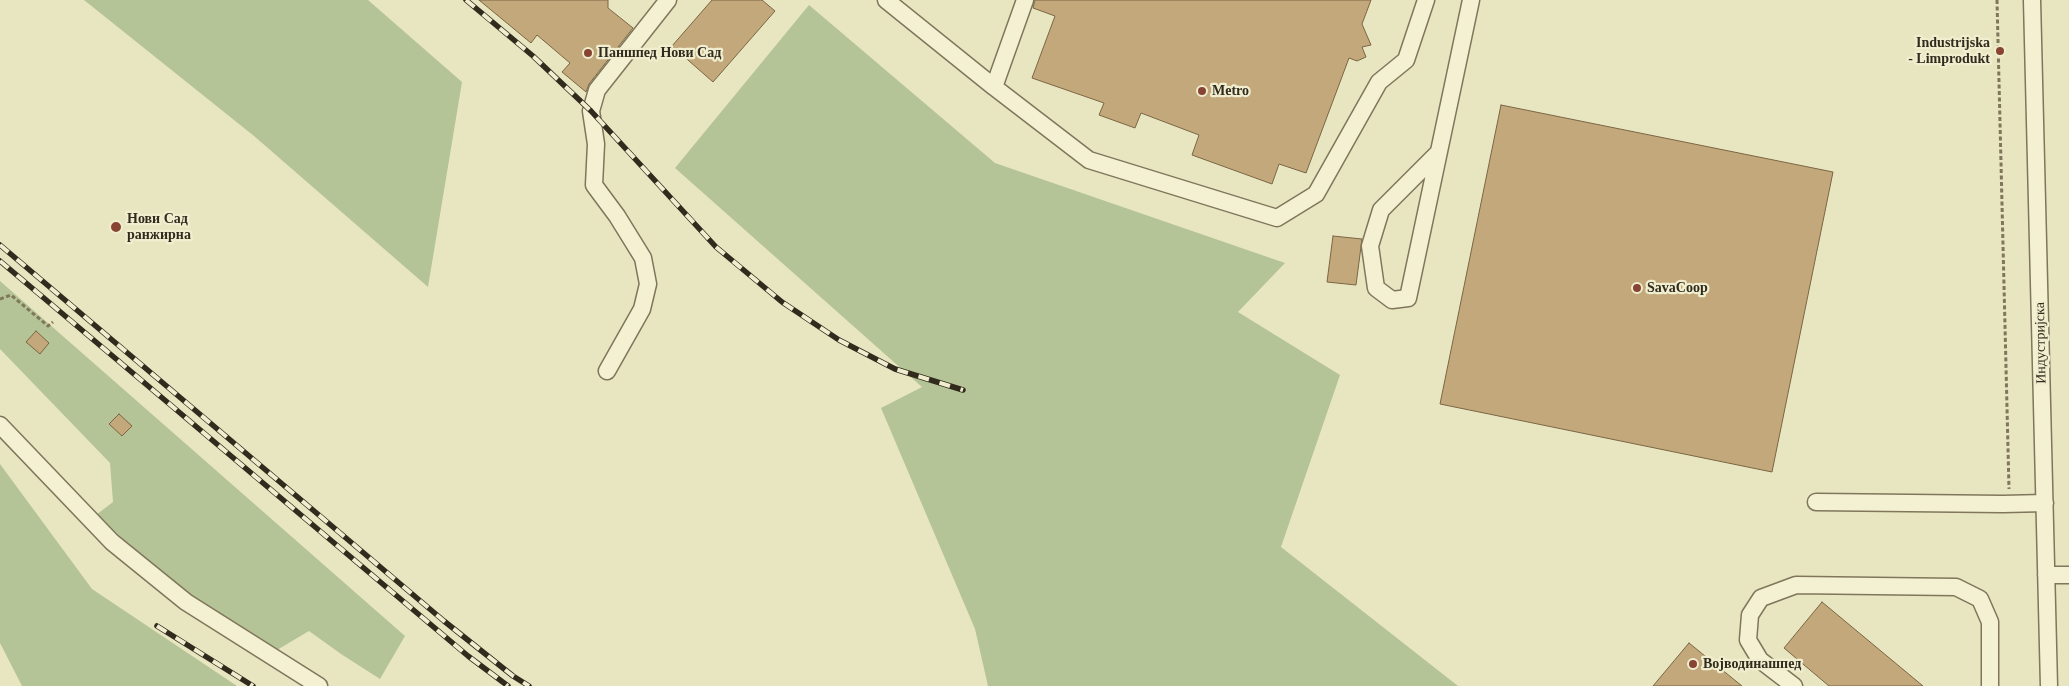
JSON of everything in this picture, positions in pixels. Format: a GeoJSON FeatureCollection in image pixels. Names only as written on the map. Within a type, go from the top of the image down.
{"type":"FeatureCollection","features":[{"type":"Feature","properties":{"kind":"street"},"geometry":{"type":"LineString","coordinates":[[607,371],[642,310],[648,284],[643,258],[618,216],[594,185],[596,144],[590,111],[596,90],[668,0]]}},
{"type":"Feature","properties":{"kind":"street"},"geometry":{"type":"LineString","coordinates":[[886,0],[1089,160],[1278,218],[1316,194],[1379,82],[1406,60],[1426,0]]}},
{"type":"Feature","properties":{"kind":"street"},"geometry":{"type":"LineString","coordinates":[[994,87],[1025,0]]}},
{"type":"Feature","properties":{"kind":"street"},"geometry":{"type":"LineString","coordinates":[[1439,152],[1381,210],[1370,246],[1376,288],[1392,300],[1408,298],[1439,152],[1471,0]]}},
{"type":"Feature","properties":{"kind":"street","name":"Индустријска"},"geometry":{"type":"LineString","coordinates":[[2032,0],[2050,686]]}},
{"type":"Feature","properties":{"kind":"street"},"geometry":{"type":"LineString","coordinates":[[0,425],[112,542],[186,602],[319,686]]}},
{"type":"Feature","properties":{"kind":"street"},"geometry":{"type":"LineString","coordinates":[[1816,502],[2010,504],[2044,502]]}},
{"type":"Feature","properties":{"kind":"street"},"geometry":{"type":"LineString","coordinates":[[2046,576],[2069,575]]}},
{"type":"Feature","properties":{"kind":"street"},"geometry":{"type":"LineString","coordinates":[[1794,686],[1760,660],[1748,640],[1750,615],[1761,598],[1796,584],[1956,587],[1980,599],[1990,622],[1990,686]]}},
{"type":"Feature","properties":{"kind":"path"},"geometry":{"type":"LineString","coordinates":[[1997,0],[2010,504]]}},
{"type":"Feature","properties":{"kind":"path"},"geometry":{"type":"LineString","coordinates":[[0,299],[10,296],[48,326],[53,322]]}},
{"type":"Feature","properties":{"kind":"green space"},"geometry":{"type":"Polygon","coordinates":[[[84,0],[368,0],[462,82],[428,287],[254,136],[84,0]]]}},
{"type":"Feature","properties":{"kind":"green space"},"geometry":{"type":"Polygon","coordinates":[[[809,5],[995,163],[1285,263],[1238,312],[1340,375],[1281,547],[1458,686],[988,686],[975,629],[881,408],[922,387],[675,168],[809,5]]]}},
{"type":"Feature","properties":{"kind":"green space"},"geometry":{"type":"Polygon","coordinates":[[[0,281],[405,636],[380,679],[309,631],[277,650],[179,589],[96,515],[113,502],[110,463],[0,349],[0,281]]]}},
{"type":"Feature","properties":{"kind":"green space"},"geometry":{"type":"Polygon","coordinates":[[[0,464],[92,589],[237,686],[22,686],[0,643],[0,464]]]}},
{"type":"Feature","properties":{"kind":"building","name":"Паншпед Нови Сад"},"geometry":{"type":"Polygon","coordinates":[[[479,0],[608,0],[608,8],[633,28],[589,84],[586,92],[562,72],[570,63],[537,35],[531,43],[479,0]]]}},
{"type":"Feature","properties":{"kind":"building"},"geometry":{"type":"Polygon","coordinates":[[[712,0],[762,0],[775,11],[713,82],[672,46],[712,0]]]}},
{"type":"Feature","properties":{"kind":"building","name":"Metro"},"geometry":{"type":"Polygon","coordinates":[[[1035,0],[1371,0],[1362,24],[1371,45],[1362,47],[1366,57],[1357,61],[1349,58],[1306,173],[1279,164],[1272,184],[1192,155],[1199,135],[1141,113],[1135,128],[1099,115],[1104,103],[1032,78],[1055,16],[1033,8],[1035,0]]]}},
{"type":"Feature","properties":{"kind":"building","name":"SavaCoop"},"geometry":{"type":"Polygon","coordinates":[[[1501,105],[1833,172],[1772,472],[1440,404],[1501,105]]]}},
{"type":"Feature","properties":{"kind":"building"},"geometry":{"type":"Polygon","coordinates":[[[1333,236],[1362,239],[1356,285],[1327,282],[1333,236]]]}},
{"type":"Feature","properties":{"kind":"building"},"geometry":{"type":"Polygon","coordinates":[[[36,331],[49,343],[40,354],[26,342],[36,331]]]}},
{"type":"Feature","properties":{"kind":"building"},"geometry":{"type":"Polygon","coordinates":[[[119,414],[132,426],[122,436],[109,424],[119,414]]]}},
{"type":"Feature","properties":{"kind":"building"},"geometry":{"type":"Polygon","coordinates":[[[1822,602],[1923,686],[1829,686],[1784,648],[1822,602]]]}},
{"type":"Feature","properties":{"kind":"building","name":"Војводинашпед"},"geometry":{"type":"Polygon","coordinates":[[[1689,643],[1742,686],[1653,686],[1689,643]]]}},
{"type":"Feature","properties":{"kind":"railway"},"geometry":{"type":"LineString","coordinates":[[466,0],[533,56],[591,111],[716,247],[782,302],[839,340],[895,369],[963,390]]}},
{"type":"Feature","properties":{"kind":"railway"},"geometry":{"type":"LineString","coordinates":[[0,245],[444,621],[513,676],[529,686]]}},
{"type":"Feature","properties":{"kind":"railway"},"geometry":{"type":"LineString","coordinates":[[0,261],[468,656],[508,686]]}},
{"type":"Feature","properties":{"kind":"railway"},"geometry":{"type":"LineString","coordinates":[[157,626],[253,686]]}},
{"type":"Feature","properties":{"kind":"place","name":"Industrijska - Limprodukt"},"geometry":{"type":"Point","coordinates":[2000,51]}},
{"type":"Feature","properties":{"kind":"place","name":"Паншпед Нови Сад"},"geometry":{"type":"Point","coordinates":[588,53]}},
{"type":"Feature","properties":{"kind":"place","name":"Metro"},"geometry":{"type":"Point","coordinates":[1202,91]}},
{"type":"Feature","properties":{"kind":"place","name":"Нови Сад ранжирна"},"geometry":{"type":"Point","coordinates":[116,227]}},
{"type":"Feature","properties":{"kind":"place","name":"SavaCoop"},"geometry":{"type":"Point","coordinates":[1637,288]}},
{"type":"Feature","properties":{"kind":"place","name":"Војводинашпед"},"geometry":{"type":"Point","coordinates":[1693,664]}}]}
